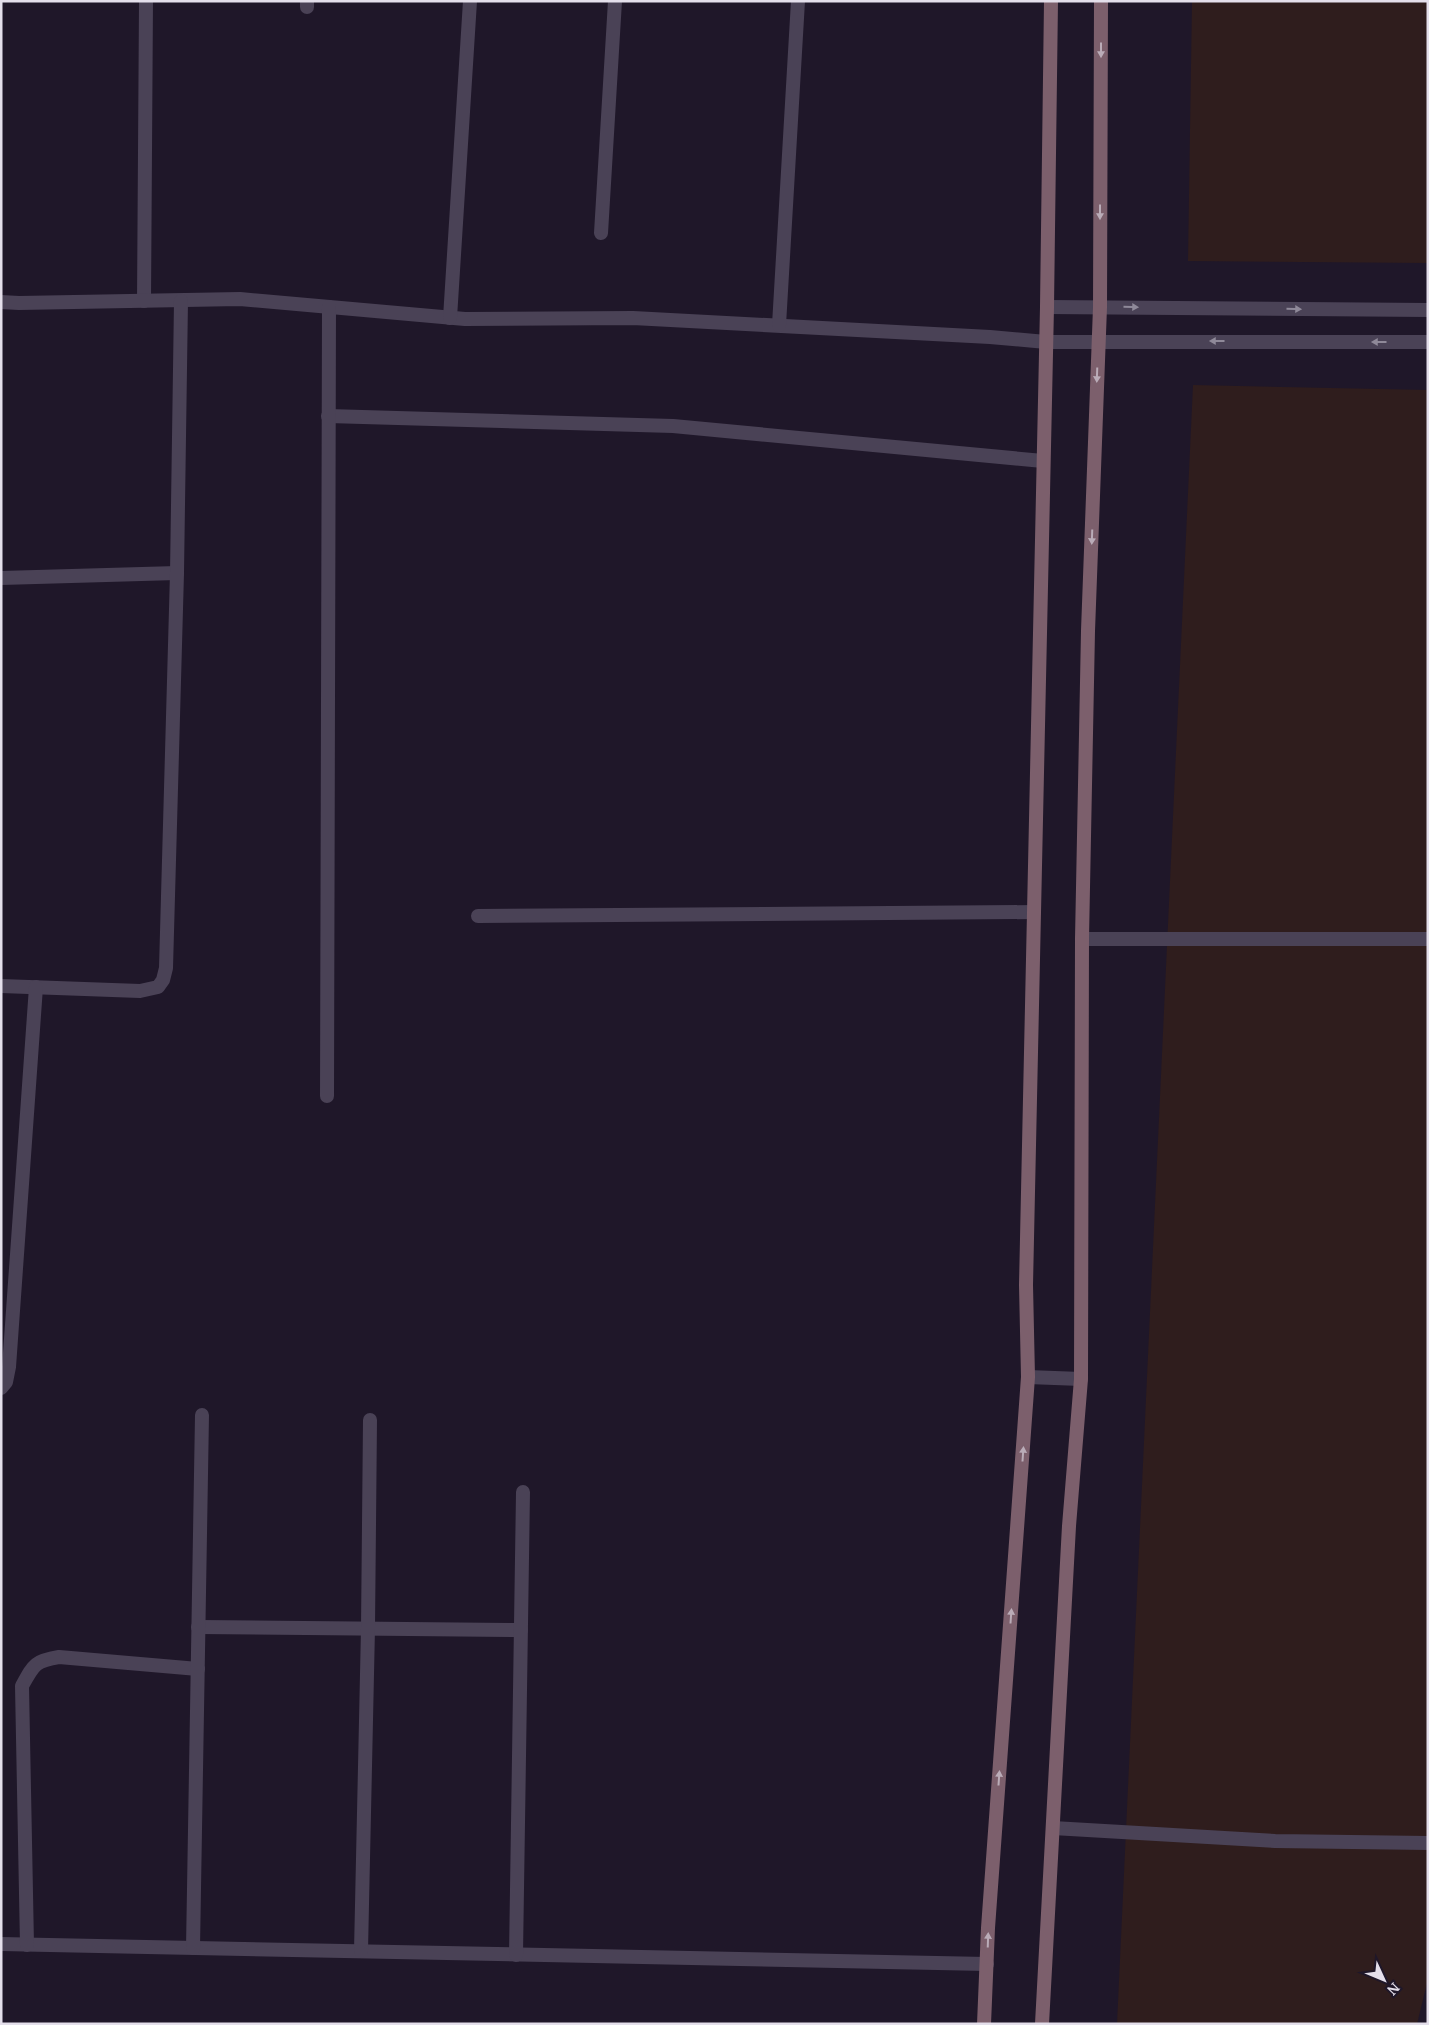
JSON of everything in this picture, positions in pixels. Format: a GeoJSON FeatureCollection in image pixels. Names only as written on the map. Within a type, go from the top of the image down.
{"type":"FeatureCollection","features":[{"type":"Feature","properties":{"kind":"main road"},"geometry":{"type":"LineString","coordinates":[[984,2024],[1028,1377],[1026,1285],[1047,307],[1050,1]]}},
{"type":"Feature","properties":{"kind":"main road"},"geometry":{"type":"LineString","coordinates":[[1042,2024],[1069,1526],[1081,1379],[1082,939],[1088,631],[1100,307],[1101,1]]}},
{"type":"Feature","properties":{"kind":"street"},"geometry":{"type":"LineString","coordinates":[[144,301],[146,1]]}},
{"type":"Feature","properties":{"kind":"street"},"geometry":{"type":"LineString","coordinates":[[450,318],[470,1]]}},
{"type":"Feature","properties":{"kind":"street"},"geometry":{"type":"LineString","coordinates":[[601,233],[615,1]]}},
{"type":"Feature","properties":{"kind":"street"},"geometry":{"type":"LineString","coordinates":[[779,325],[798,1]]}},
{"type":"Feature","properties":{"kind":"street"},"geometry":{"type":"LineString","coordinates":[[1,302],[240,299],[465,319],[633,318],[1046,342],[1428,342]]}},
{"type":"Feature","properties":{"kind":"street"},"geometry":{"type":"LineString","coordinates":[[1,986],[140,991],[158,987],[163,980],[166,968],[181,301]]}},
{"type":"Feature","properties":{"kind":"street"},"geometry":{"type":"LineString","coordinates":[[327,1096],[328,307]]}},
{"type":"Feature","properties":{"kind":"street"},"geometry":{"type":"LineString","coordinates":[[1047,307],[1428,310]]}},
{"type":"Feature","properties":{"kind":"street"},"geometry":{"type":"LineString","coordinates":[[328,416],[673,426],[1043,461]]}},
{"type":"Feature","properties":{"kind":"street"},"geometry":{"type":"LineString","coordinates":[[1,578],[176,573]]}},
{"type":"Feature","properties":{"kind":"street"},"geometry":{"type":"LineString","coordinates":[[478,916],[1034,912]]}},
{"type":"Feature","properties":{"kind":"street"},"geometry":{"type":"LineString","coordinates":[[1082,939],[1428,940]]}},
{"type":"Feature","properties":{"kind":"street"},"geometry":{"type":"LineString","coordinates":[[1,1388],[6,1382],[9,1367],[36,987]]}},
{"type":"Feature","properties":{"kind":"street"},"geometry":{"type":"LineString","coordinates":[[1028,1377],[1081,1379]]}},
{"type":"Feature","properties":{"kind":"street"},"geometry":{"type":"LineString","coordinates":[[193,1948],[202,1416]]}},
{"type":"Feature","properties":{"kind":"street"},"geometry":{"type":"LineString","coordinates":[[361,1951],[368,1628],[370,1420]]}},
{"type":"Feature","properties":{"kind":"street"},"geometry":{"type":"LineString","coordinates":[[516,1955],[523,1492]]}},
{"type":"Feature","properties":{"kind":"street"},"geometry":{"type":"LineString","coordinates":[[198,1627],[521,1630]]}},
{"type":"Feature","properties":{"kind":"street"},"geometry":{"type":"LineString","coordinates":[[27,1944],[22,1686],[30,1672],[42,1660],[59,1658],[198,1669]]}},
{"type":"Feature","properties":{"kind":"street"},"geometry":{"type":"LineString","coordinates":[[1053,1828],[1274,1842],[1428,1844]]}},
{"type":"Feature","properties":{"kind":"street"},"geometry":{"type":"LineString","coordinates":[[1,1944],[987,1964]]}},
{"type":"Feature","properties":{"kind":"shaded area"},"geometry":{"type":"Polygon","coordinates":[[[1192,1],[1428,1],[1428,263],[1188,261],[1192,1]]]}},
{"type":"Feature","properties":{"kind":"shaded area"},"geometry":{"type":"Polygon","coordinates":[[[1193,385],[1428,390],[1428,1979],[1417,2024],[1117,2024],[1193,385]]]}}]}
